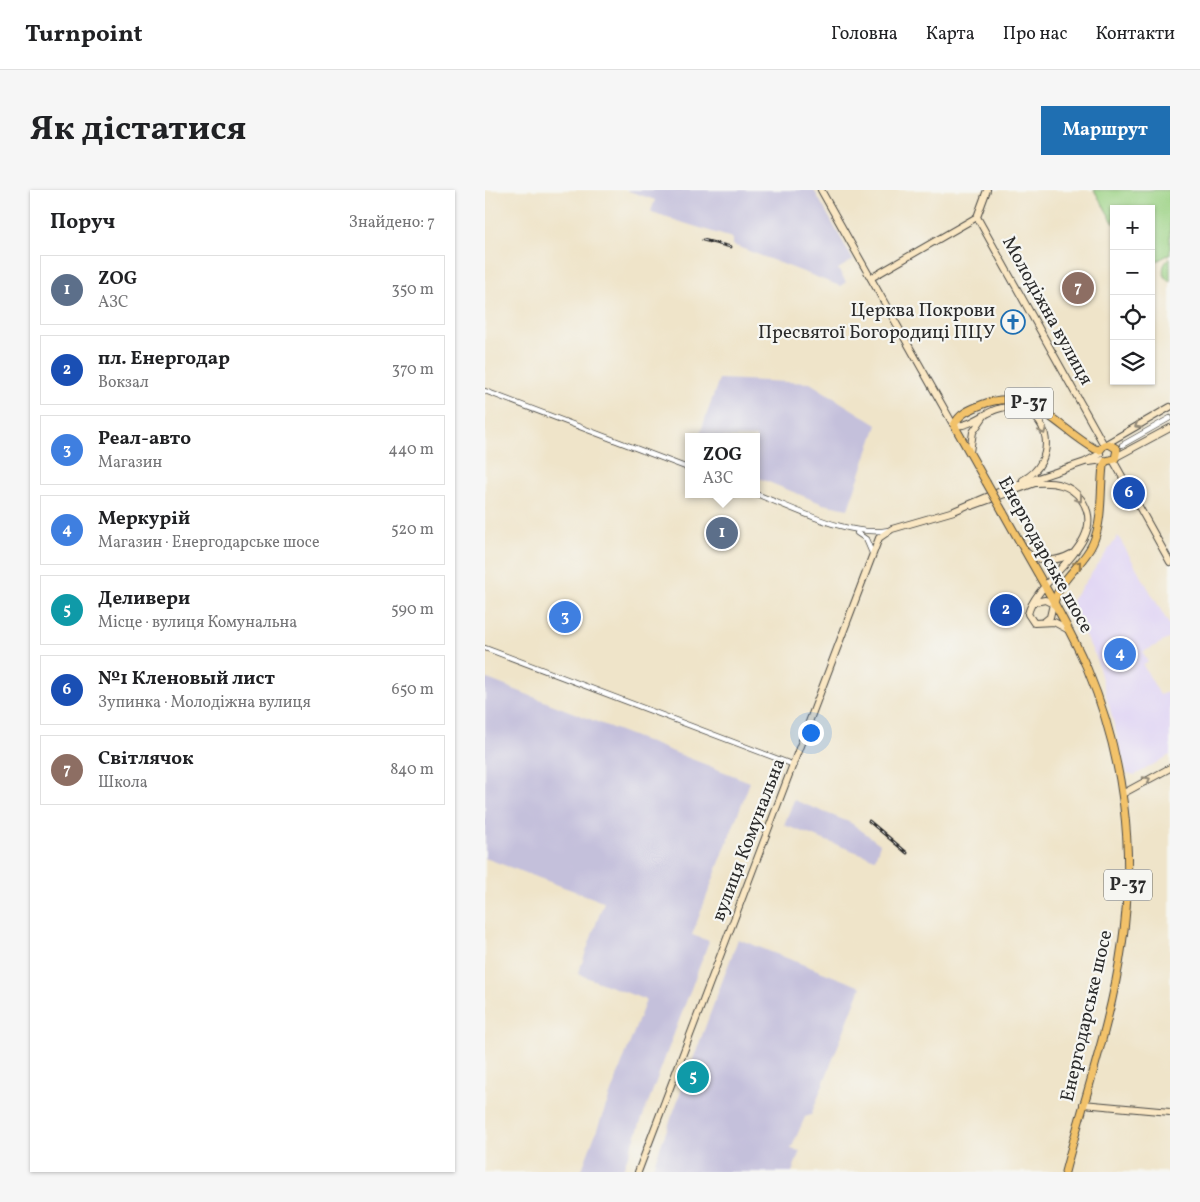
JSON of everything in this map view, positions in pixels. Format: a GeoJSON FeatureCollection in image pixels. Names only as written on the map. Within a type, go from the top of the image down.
{"type":"FeatureCollection","features":[{"type":"Feature","properties":{"kind":"main road","name":"Р-37"},"geometry":{"type":"LineString","coordinates":[[965,413],[998,400],[1019,400],[1037,407],[1086,443],[1106,454]]}},
{"type":"Feature","properties":{"kind":"main road"},"geometry":{"type":"LineString","coordinates":[[954,425],[965,413]]}},
{"type":"Feature","properties":{"kind":"main road","name":"Енергодарське шосе"},"geometry":{"type":"LineString","coordinates":[[954,425],[1067,629],[1095,691],[1110,737],[1124,793],[1128,860],[1122,946],[1107,1014],[1065,1172]]}},
{"type":"Feature","properties":{"kind":"main road"},"geometry":{"type":"LineString","coordinates":[[1053,604],[1061,585],[1089,550],[1095,536],[1106,454]]}},
{"type":"Feature","properties":{"kind":"street","name":"Енергодарське шосе"},"geometry":{"type":"LineString","coordinates":[[821,190],[954,425]]}},
{"type":"Feature","properties":{"kind":"street"},"geometry":{"type":"LineString","coordinates":[[871,278],[977,217],[987,190]]}},
{"type":"Feature","properties":{"kind":"street","name":"Молодіжна вулиця"},"geometry":{"type":"LineString","coordinates":[[977,217],[1106,454],[1170,562]]}},
{"type":"Feature","properties":{"kind":"street"},"geometry":{"type":"LineString","coordinates":[[485,391],[685,467]]}},
{"type":"Feature","properties":{"kind":"street"},"geometry":{"type":"LineString","coordinates":[[954,425],[961,426],[988,412],[1005,407],[1024,410],[1038,421],[1045,435],[1046,451],[1039,467],[1029,477],[1009,488]]}},
{"type":"Feature","properties":{"kind":"street"},"geometry":{"type":"LineString","coordinates":[[1106,454],[1170,407]]}},
{"type":"Feature","properties":{"kind":"street"},"geometry":{"type":"LineString","coordinates":[[945,410],[965,413],[971,421]]}},
{"type":"Feature","properties":{"kind":"street"},"geometry":{"type":"LineString","coordinates":[[970,453],[973,432],[988,412]]}},
{"type":"Feature","properties":{"kind":"street"},"geometry":{"type":"LineString","coordinates":[[1122,445],[1170,418]]}},
{"type":"Feature","properties":{"kind":"street"},"geometry":{"type":"LineString","coordinates":[[954,511],[1009,488],[1085,462],[1170,428]]}},
{"type":"Feature","properties":{"kind":"street"},"geometry":{"type":"LineString","coordinates":[[954,511],[988,501],[1036,483],[1066,469]]}},
{"type":"Feature","properties":{"kind":"street"},"geometry":{"type":"LineString","coordinates":[[1065,486],[1062,478],[1066,469]]}},
{"type":"Feature","properties":{"kind":"street"},"geometry":{"type":"LineString","coordinates":[[1036,483],[1051,482],[1065,486],[1081,498],[1088,515],[1087,532],[1076,550],[1044,587],[1029,611],[1030,619],[1036,624],[1057,622],[1067,629]]}},
{"type":"Feature","properties":{"kind":"street"},"geometry":{"type":"LineString","coordinates":[[760,496],[851,530],[866,539],[872,556]]}},
{"type":"Feature","properties":{"kind":"street","name":"вулиця Комунальна"},"geometry":{"type":"LineString","coordinates":[[638,1172],[794,766],[879,538],[896,528],[954,511]]}},
{"type":"Feature","properties":{"kind":"street"},"geometry":{"type":"LineString","coordinates":[[851,530],[877,531],[896,528]]}},
{"type":"Feature","properties":{"kind":"street"},"geometry":{"type":"LineString","coordinates":[[1023,549],[1033,556],[1048,560],[1065,557],[1076,550]]}},
{"type":"Feature","properties":{"kind":"street"},"geometry":{"type":"LineString","coordinates":[[1053,577],[1061,585]]}},
{"type":"Feature","properties":{"kind":"street"},"geometry":{"type":"LineString","coordinates":[[1034,602],[1045,600],[1053,604],[1050,617],[1043,623]]}},
{"type":"Feature","properties":{"kind":"street"},"geometry":{"type":"LineString","coordinates":[[485,648],[794,766]]}},
{"type":"Feature","properties":{"kind":"street"},"geometry":{"type":"LineString","coordinates":[[1124,793],[1170,768]]}},
{"type":"Feature","properties":{"kind":"street"},"geometry":{"type":"LineString","coordinates":[[1083,1104],[1170,1112]]}},
{"type":"Feature","properties":{"kind":"shaded area"},"geometry":{"type":"Polygon","coordinates":[[[626,190],[814,190],[853,260],[838,269],[846,282],[840,286],[733,245],[732,238],[655,214],[651,211],[655,200],[626,190]]]}},
{"type":"Feature","properties":{"kind":"shaded area"},"geometry":{"type":"Polygon","coordinates":[[[719,379],[810,383],[877,425],[848,509],[823,504],[760,479],[760,433],[700,433],[719,379]]]}},
{"type":"Feature","properties":{"kind":"shaded area"},"geometry":{"type":"Polygon","coordinates":[[[1118,536],[1170,626],[1170,638],[1143,652],[1148,662],[1143,665],[1160,695],[1167,692],[1170,698],[1170,755],[1135,775],[1127,773],[1096,657],[1069,605],[1118,536]]]}},
{"type":"Feature","properties":{"kind":"shaded area"},"geometry":{"type":"Polygon","coordinates":[[[485,678],[750,782],[692,935],[709,941],[622,1172],[581,1172],[646,1000],[578,974],[604,902],[485,858],[485,678]]]}},
{"type":"Feature","properties":{"kind":"shaded area"},"geometry":{"type":"Polygon","coordinates":[[[794,800],[851,823],[880,844],[875,859],[784,825],[794,800]]]}},
{"type":"Feature","properties":{"kind":"shaded area"},"geometry":{"type":"Polygon","coordinates":[[[738,939],[861,987],[811,1115],[805,1117],[791,1149],[800,1151],[792,1172],[651,1172],[738,939]]]}},
{"type":"Feature","properties":{"kind":"green space"},"geometry":{"type":"Polygon","coordinates":[[[1094,190],[1170,190],[1170,254],[1155,262],[1155,205],[1110,205],[1110,217],[1094,190]]]}},
{"type":"Feature","properties":{"kind":"green space"},"geometry":{"type":"Polygon","coordinates":[[[1170,258],[1170,282],[1163,270],[1170,258]]]}},
{"type":"Feature","properties":{"kind":"railway"},"geometry":{"type":"LineString","coordinates":[[703,240],[731,247]]}},
{"type":"Feature","properties":{"kind":"railway"},"geometry":{"type":"LineString","coordinates":[[869,821],[907,853]]}},
{"type":"Feature","properties":{"kind":"place","name":"Світлячок"},"geometry":{"type":"Point","coordinates":[1078,288]}},
{"type":"Feature","properties":{"kind":"place","name":"Церква Покрови Пресвятої Богородиці ПЦУ"},"geometry":{"type":"Point","coordinates":[1013,322]}},
{"type":"Feature","properties":{"kind":"place","name":"№1 Кленовый лист"},"geometry":{"type":"Point","coordinates":[1129,493]}},
{"type":"Feature","properties":{"kind":"place","name":"ZOG"},"geometry":{"type":"Point","coordinates":[722,533]}},
{"type":"Feature","properties":{"kind":"place","name":"пл. Енергодар"},"geometry":{"type":"Point","coordinates":[1006,610]}},
{"type":"Feature","properties":{"kind":"place","name":"Реал-авто"},"geometry":{"type":"Point","coordinates":[565,617]}},
{"type":"Feature","properties":{"kind":"place","name":"Меркурій"},"geometry":{"type":"Point","coordinates":[1120,654]}},
{"type":"Feature","properties":{"kind":"place","name":"Деливери"},"geometry":{"type":"Point","coordinates":[693,1077]}}]}
